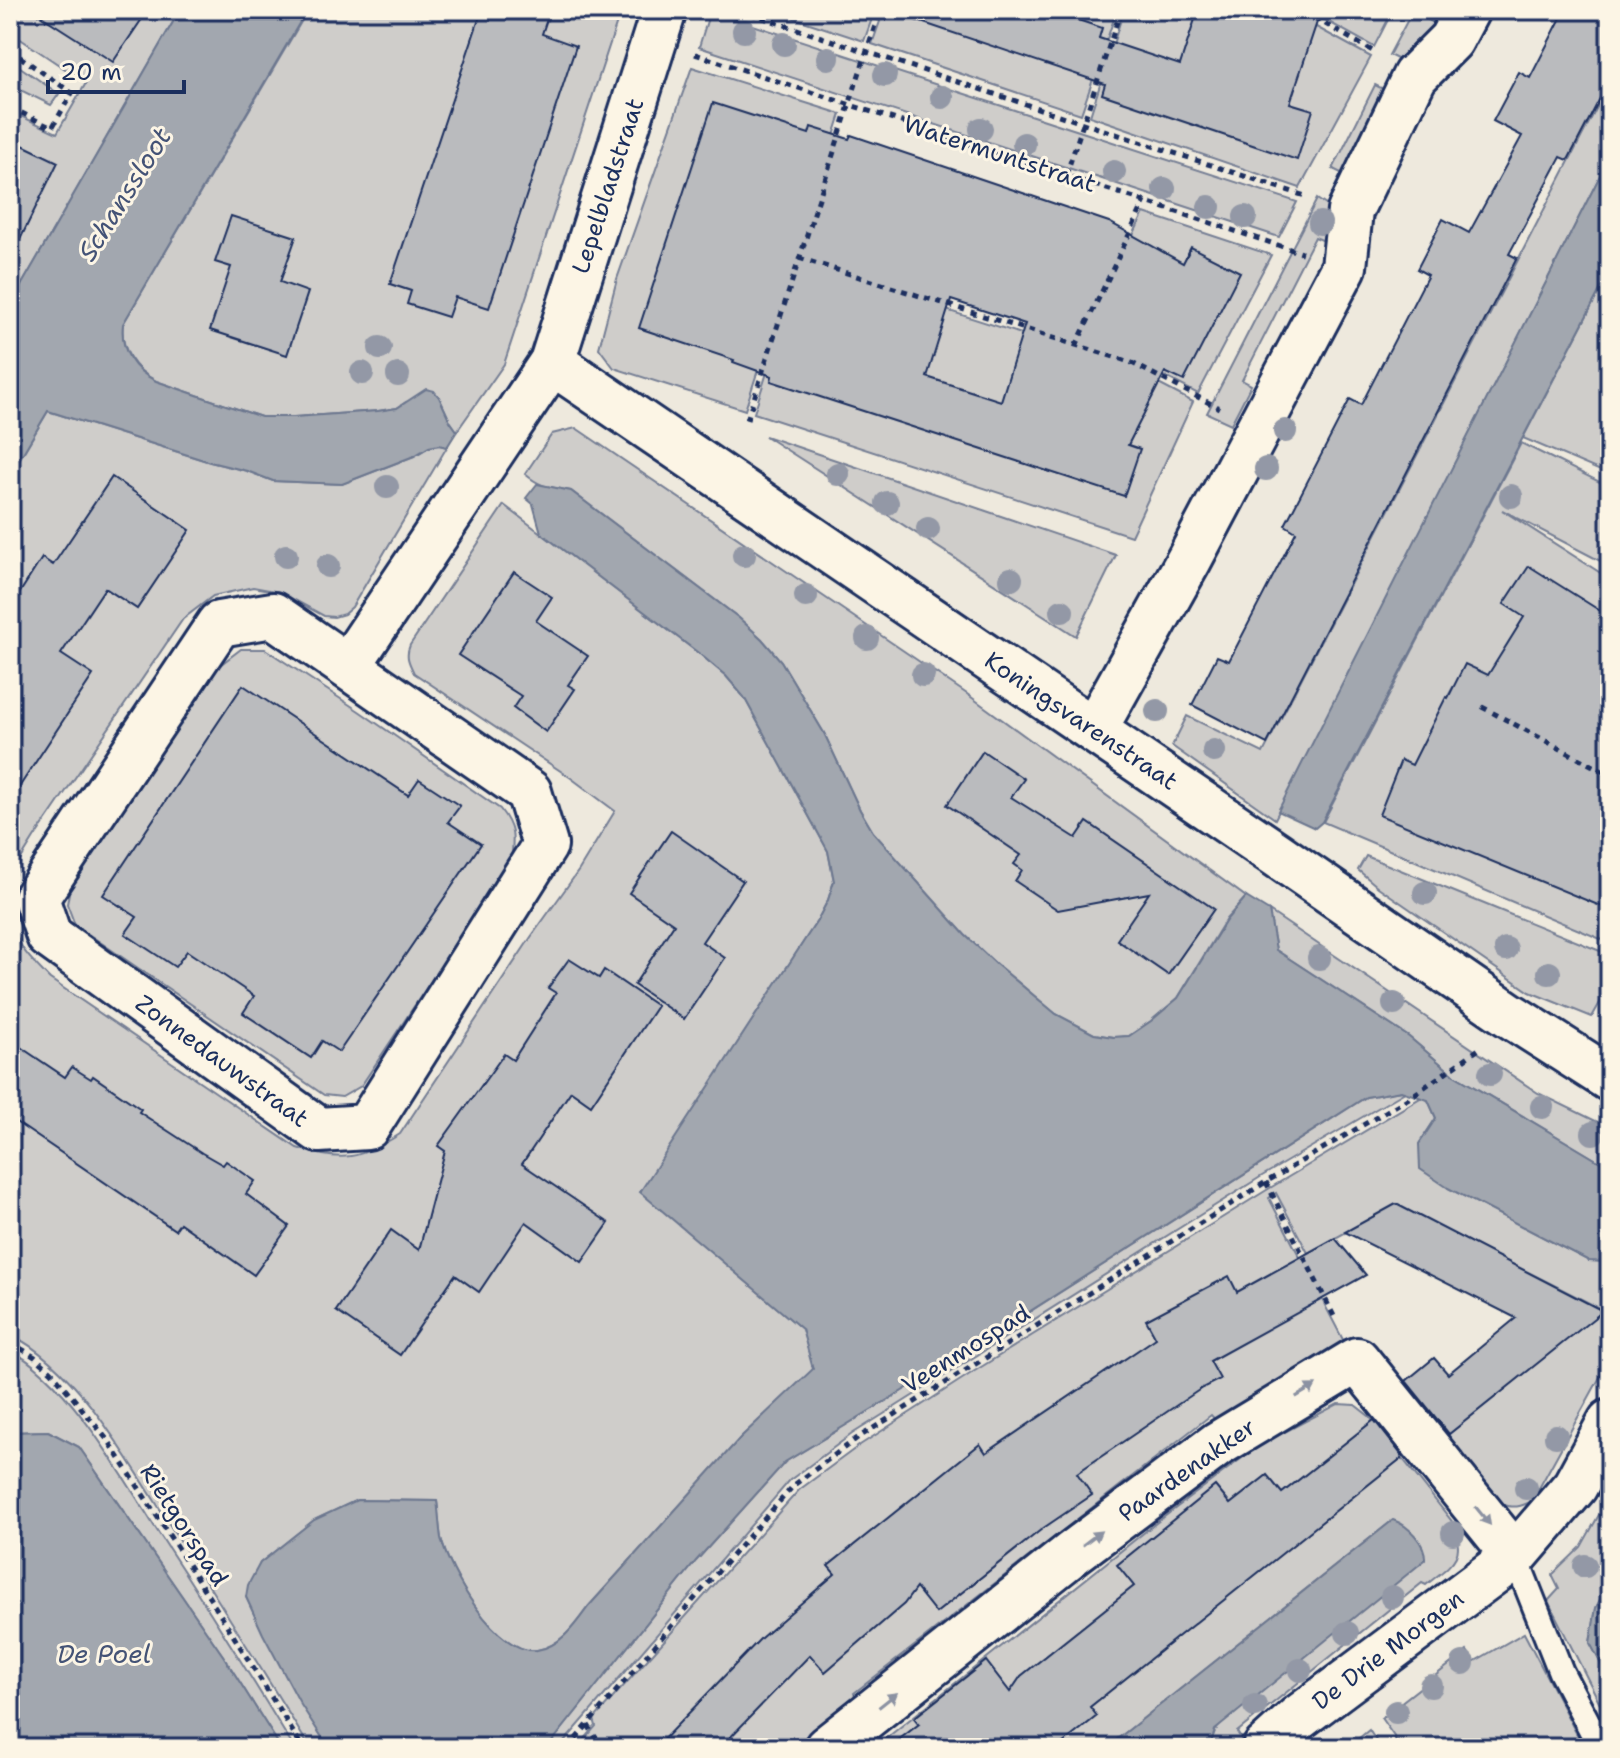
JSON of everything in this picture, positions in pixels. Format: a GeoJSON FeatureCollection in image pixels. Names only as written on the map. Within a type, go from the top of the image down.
{"type":"FeatureCollection","features":[{"type":"Feature","properties":{"kind":"street"},"geometry":{"type":"LineString","coordinates":[[1094,730],[1189,560],[1344,267],[1350,211],[1415,76],[1451,40],[1467,10]]}},
{"type":"Feature","properties":{"kind":"street","name":"Lepelbladstraat"},"geometry":{"type":"LineString","coordinates":[[552,362],[659,26]]}},
{"type":"Feature","properties":{"kind":"street"},"geometry":{"type":"LineString","coordinates":[[348,666],[552,362]]}},
{"type":"Feature","properties":{"kind":"street","name":"Koningsvarenstraat"},"geometry":{"type":"LineString","coordinates":[[552,362],[1508,1014],[1606,1066]]}},
{"type":"Feature","properties":{"kind":"street","name":"Zonnedauwstraat"},"geometry":{"type":"LineString","coordinates":[[273,615],[348,666],[529,792],[545,845],[367,1127],[319,1130],[49,936],[36,898],[219,624],[273,615]]}},
{"type":"Feature","properties":{"kind":"street"},"geometry":{"type":"LineString","coordinates":[[1357,1360],[1515,1556]]}},
{"type":"Feature","properties":{"kind":"street","name":"Paardenakker"},"geometry":{"type":"LineString","coordinates":[[827,1748],[1074,1552],[1218,1444],[1357,1360]]}},
{"type":"Feature","properties":{"kind":"street","name":"De Drie Morgen"},"geometry":{"type":"LineString","coordinates":[[1265,1748],[1298,1718],[1515,1556],[1575,1486],[1610,1422]]}},
{"type":"Feature","properties":{"kind":"lane"},"geometry":{"type":"LineString","coordinates":[[1515,1556],[1561,1672],[1601,1748]]}},
{"type":"Feature","properties":{"kind":"path"},"geometry":{"type":"LineString","coordinates":[[739,10],[1350,211]]}},
{"type":"Feature","properties":{"kind":"path"},"geometry":{"type":"LineString","coordinates":[[747,420],[880,10]]}},
{"type":"Feature","properties":{"kind":"path"},"geometry":{"type":"LineString","coordinates":[[1066,175],[1121,10]]}},
{"type":"Feature","properties":{"kind":"path"},"geometry":{"type":"LineString","coordinates":[[1292,10],[1313,17],[1415,76]]}},
{"type":"Feature","properties":{"kind":"path","name":"Watermuntstraat"},"geometry":{"type":"LineString","coordinates":[[659,26],[849,104],[1344,267]]}},
{"type":"Feature","properties":{"kind":"path"},"geometry":{"type":"LineString","coordinates":[[10,50],[72,93],[52,128],[10,107]]}},
{"type":"Feature","properties":{"kind":"path"},"geometry":{"type":"LineString","coordinates":[[1076,346],[1145,201]]}},
{"type":"Feature","properties":{"kind":"path"},"geometry":{"type":"LineString","coordinates":[[799,258],[1130,362],[1259,428]]}},
{"type":"Feature","properties":{"kind":"path"},"geometry":{"type":"LineString","coordinates":[[1482,707],[1610,775]]}},
{"type":"Feature","properties":{"kind":"path","name":"Veenmospad"},"geometry":{"type":"LineString","coordinates":[[568,1748],[794,1485],[856,1439],[1456,1066]]}},
{"type":"Feature","properties":{"kind":"path"},"geometry":{"type":"LineString","coordinates":[[1266,1182],[1357,1360]]}},
{"type":"Feature","properties":{"kind":"path","name":"Rietgorspad"},"geometry":{"type":"LineString","coordinates":[[10,1342],[52,1372],[110,1443],[303,1748]]}},
{"type":"Feature","properties":{"kind":"path"},"geometry":{"type":"LineString","coordinates":[[588,1725],[602,1748]]}},
{"type":"Feature","properties":{"kind":"shaded area"},"geometry":{"type":"Polygon","coordinates":[[[10,10],[180,10],[10,305],[10,111],[57,133],[86,83],[10,32],[10,10]]]}},
{"type":"Feature","properties":{"kind":"shaded area"},"geometry":{"type":"Polygon","coordinates":[[[308,10],[621,10],[504,364],[457,431],[439,397],[406,402],[397,408],[378,411],[261,417],[156,381],[135,365],[126,350],[123,324],[308,10]]]}},
{"type":"Feature","properties":{"kind":"shaded area"},"geometry":{"type":"Polygon","coordinates":[[[770,10],[875,10],[864,41],[770,10]]]}},
{"type":"Feature","properties":{"kind":"shaded area"},"geometry":{"type":"Polygon","coordinates":[[[884,10],[1117,10],[1081,114],[872,44],[884,10]]]}},
{"type":"Feature","properties":{"kind":"shaded area"},"geometry":{"type":"Polygon","coordinates":[[[1124,10],[1270,10],[1307,22],[1371,57],[1300,188],[1090,116],[1124,10]]]}},
{"type":"Feature","properties":{"kind":"shaded area"},"geometry":{"type":"Polygon","coordinates":[[[1307,10],[1393,10],[1374,47],[1307,10]]]}},
{"type":"Feature","properties":{"kind":"shaded area"},"geometry":{"type":"Polygon","coordinates":[[[1413,10],[1431,10],[1427,19],[1440,27],[1403,62],[1389,55],[1413,10]]]}},
{"type":"Feature","properties":{"kind":"shaded area"},"geometry":{"type":"Polygon","coordinates":[[[710,11],[1297,202],[1279,237],[699,47],[710,11]]]}},
{"type":"Feature","properties":{"kind":"shaded area"},"geometry":{"type":"Polygon","coordinates":[[[10,60],[59,94],[51,105],[10,85],[10,60]]]}},
{"type":"Feature","properties":{"kind":"shaded area"},"geometry":{"type":"Polygon","coordinates":[[[692,67],[841,114],[745,410],[614,368],[599,348],[617,279],[692,67]]]}},
{"type":"Feature","properties":{"kind":"shaded area"},"geometry":{"type":"Polygon","coordinates":[[[1610,82],[1610,156],[1275,819],[1172,746],[1187,716],[1263,753],[1610,82]]]}},
{"type":"Feature","properties":{"kind":"shaded area"},"geometry":{"type":"Polygon","coordinates":[[[1375,85],[1387,91],[1345,175],[1333,169],[1375,85]]]}},
{"type":"Feature","properties":{"kind":"shaded area"},"geometry":{"type":"Polygon","coordinates":[[[1317,199],[1335,211],[1329,243],[1315,237],[1242,380],[1251,385],[1231,424],[1207,413],[1317,199]]]}},
{"type":"Feature","properties":{"kind":"shaded area"},"geometry":{"type":"Polygon","coordinates":[[[1144,213],[1271,255],[1198,394],[1130,358],[1080,342],[1144,213]]]}},
{"type":"Feature","properties":{"kind":"shaded area"},"geometry":{"type":"Polygon","coordinates":[[[802,264],[1128,368],[1193,402],[1131,536],[754,413],[802,264]]]}},
{"type":"Feature","properties":{"kind":"shaded area"},"geometry":{"type":"Polygon","coordinates":[[[1610,271],[1610,475],[1523,438],[1610,271]]]}},
{"type":"Feature","properties":{"kind":"shaded area"},"geometry":{"type":"Polygon","coordinates":[[[48,411],[273,481],[342,484],[414,456],[429,447],[447,447],[352,607],[344,614],[324,616],[280,592],[253,587],[213,596],[183,619],[34,838],[10,885],[10,475],[48,411]]]}},
{"type":"Feature","properties":{"kind":"shaded area"},"geometry":{"type":"Polygon","coordinates":[[[576,428],[967,694],[1246,897],[1226,919],[1178,998],[1129,1036],[1094,1034],[1056,1014],[965,935],[873,832],[824,733],[781,661],[762,639],[739,618],[571,491],[542,485],[525,474],[552,434],[576,428]]]}},
{"type":"Feature","properties":{"kind":"shaded area"},"geometry":{"type":"Polygon","coordinates":[[[765,436],[1116,555],[1076,636],[765,436]]]}},
{"type":"Feature","properties":{"kind":"shaded area"},"geometry":{"type":"Polygon","coordinates":[[[1521,443],[1610,487],[1610,566],[1502,510],[1610,579],[1610,768],[1453,687],[1448,696],[1610,782],[1610,943],[1323,822],[1521,443]]]}},
{"type":"Feature","properties":{"kind":"shaded area"},"geometry":{"type":"Polygon","coordinates":[[[504,505],[726,676],[744,697],[828,851],[834,881],[817,921],[641,1192],[802,1329],[814,1369],[741,1437],[566,1634],[545,1648],[522,1648],[506,1640],[477,1608],[445,1552],[437,1501],[357,1500],[314,1520],[260,1563],[246,1597],[285,1674],[329,1748],[310,1748],[102,1421],[59,1370],[10,1334],[10,911],[23,949],[50,979],[297,1148],[327,1156],[351,1156],[374,1149],[400,1134],[579,870],[615,811],[414,673],[409,663],[410,645],[504,505]]]}},
{"type":"Feature","properties":{"kind":"shaded area"},"geometry":{"type":"Polygon","coordinates":[[[241,649],[265,649],[359,711],[500,809],[512,834],[511,861],[361,1086],[342,1097],[324,1095],[75,925],[67,904],[71,882],[220,665],[241,649]]]}},
{"type":"Feature","properties":{"kind":"shaded area"},"geometry":{"type":"Polygon","coordinates":[[[1366,856],[1610,955],[1610,985],[1592,1017],[1530,992],[1378,887],[1358,870],[1366,856]]]}},
{"type":"Feature","properties":{"kind":"shaded area"},"geometry":{"type":"Polygon","coordinates":[[[1269,911],[1538,1093],[1610,1128],[1610,1168],[1454,1075],[1409,1037],[1276,950],[1269,911]]]}},
{"type":"Feature","properties":{"kind":"shaded area"},"geometry":{"type":"Polygon","coordinates":[[[1405,1092],[1262,1176],[852,1434],[790,1480],[559,1748],[547,1748],[696,1561],[785,1462],[960,1356],[1366,1097],[1405,1092]]]}},
{"type":"Feature","properties":{"kind":"shaded area"},"geometry":{"type":"Polygon","coordinates":[[[1422,1097],[1428,1100],[1436,1118],[1419,1144],[1448,1188],[1589,1261],[1610,1262],[1610,1359],[1532,1501],[1514,1507],[1500,1503],[1472,1478],[1440,1441],[1603,1310],[1396,1205],[1308,1253],[1276,1193],[1269,1198],[1351,1355],[1219,1424],[1211,1415],[854,1693],[857,1700],[802,1748],[577,1748],[596,1726],[594,1719],[799,1490],[860,1445],[973,1372],[1422,1097]]]}},
{"type":"Feature","properties":{"kind":"shaded area"},"geometry":{"type":"Polygon","coordinates":[[[10,1350],[53,1383],[93,1431],[294,1748],[281,1748],[224,1657],[79,1447],[48,1431],[10,1432],[10,1350]]]}},
{"type":"Feature","properties":{"kind":"shaded area"},"geometry":{"type":"Polygon","coordinates":[[[1338,1404],[1355,1405],[1369,1416],[1454,1524],[1451,1527],[1458,1546],[1457,1554],[1441,1573],[1426,1585],[1422,1583],[1237,1732],[1245,1748],[1211,1748],[1210,1743],[1215,1731],[1393,1520],[1106,1748],[874,1748],[1156,1523],[1258,1446],[1338,1404]]]}},
{"type":"Feature","properties":{"kind":"shaded area"},"geometry":{"type":"Polygon","coordinates":[[[1610,1495],[1610,1579],[1596,1608],[1590,1642],[1610,1681],[1610,1723],[1548,1601],[1559,1589],[1552,1575],[1581,1547],[1610,1495]]]}},
{"type":"Feature","properties":{"kind":"shaded area"},"geometry":{"type":"Polygon","coordinates":[[[1524,1633],[1584,1748],[1402,1748],[1381,1718],[1467,1651],[1475,1661],[1524,1633]]]}},
{"type":"Feature","properties":{"kind":"shaded area"},"geometry":{"type":"Polygon","coordinates":[[[1369,1730],[1381,1748],[1347,1748],[1369,1730]]]}},
{"type":"Feature","properties":{"kind":"water","name":"Schanssloot"},"geometry":{"type":"Polygon","coordinates":[[[180,10],[307,10],[123,324],[124,342],[130,358],[141,371],[156,381],[261,417],[378,411],[397,408],[426,389],[434,391],[457,431],[447,447],[429,447],[414,456],[342,484],[273,481],[48,411],[10,475],[10,305],[180,10]]]}},
{"type":"Feature","properties":{"kind":"water"},"geometry":{"type":"Polygon","coordinates":[[[1610,156],[1610,271],[1322,822],[1315,828],[1278,811],[1610,156]]]}},
{"type":"Feature","properties":{"kind":"water"},"geometry":{"type":"Polygon","coordinates":[[[537,484],[571,491],[739,618],[762,639],[781,661],[824,733],[873,832],[965,935],[1056,1014],[1094,1034],[1129,1036],[1178,998],[1227,919],[1246,897],[1269,911],[1276,950],[1409,1037],[1454,1075],[1610,1168],[1610,1262],[1589,1261],[1448,1188],[1420,1169],[1419,1144],[1436,1118],[1428,1100],[1401,1091],[1366,1097],[960,1356],[785,1462],[696,1561],[547,1748],[329,1748],[301,1705],[246,1597],[248,1585],[260,1563],[314,1520],[357,1500],[437,1501],[445,1552],[477,1608],[506,1640],[522,1648],[545,1648],[566,1634],[741,1437],[813,1369],[802,1329],[640,1192],[817,921],[834,881],[828,851],[744,697],[726,676],[701,655],[541,533],[533,504],[526,498],[537,484]]]}},
{"type":"Feature","properties":{"kind":"water","name":"De Poel"},"geometry":{"type":"Polygon","coordinates":[[[48,1431],[79,1447],[224,1657],[281,1748],[10,1748],[10,1432],[48,1431]]]}},
{"type":"Feature","properties":{"kind":"water"},"geometry":{"type":"Polygon","coordinates":[[[1393,1520],[1415,1536],[1423,1547],[1425,1560],[1215,1730],[1211,1748],[1106,1748],[1393,1520]]]}},
{"type":"Feature","properties":{"kind":"water"},"geometry":{"type":"Polygon","coordinates":[[[1610,1579],[1610,1681],[1590,1643],[1596,1608],[1610,1579]]]}},
{"type":"Feature","properties":{"kind":"building"},"geometry":{"type":"Polygon","coordinates":[[[32,10],[148,10],[113,62],[32,10]]]}},
{"type":"Feature","properties":{"kind":"building"},"geometry":{"type":"Polygon","coordinates":[[[482,10],[550,10],[542,34],[576,46],[489,308],[455,297],[448,317],[407,304],[411,291],[390,284],[482,10]]]}},
{"type":"Feature","properties":{"kind":"building"},"geometry":{"type":"Polygon","coordinates":[[[904,10],[1048,10],[1102,28],[1099,38],[1180,65],[1198,10],[1321,10],[1290,103],[1313,110],[1297,160],[1102,94],[1105,84],[903,16],[904,10]]]}},
{"type":"Feature","properties":{"kind":"building"},"geometry":{"type":"Polygon","coordinates":[[[1565,10],[1610,10],[1610,79],[1568,160],[1561,157],[1509,254],[1517,258],[1267,744],[1192,705],[1217,656],[1229,661],[1296,532],[1285,525],[1350,399],[1361,405],[1428,275],[1417,269],[1443,219],[1469,233],[1522,136],[1493,121],[1519,72],[1530,78],[1565,10]]]}},
{"type":"Feature","properties":{"kind":"building"},"geometry":{"type":"Polygon","coordinates":[[[713,103],[809,134],[811,127],[849,139],[851,135],[1109,222],[1183,263],[1191,247],[1240,272],[1184,381],[1165,372],[1128,445],[1140,449],[1124,496],[771,381],[772,376],[734,360],[639,328],[713,103]],[[951,300],[927,377],[1001,401],[1025,324],[951,300]]]}},
{"type":"Feature","properties":{"kind":"building"},"geometry":{"type":"Polygon","coordinates":[[[10,139],[58,162],[10,260],[10,139]]]}},
{"type":"Feature","properties":{"kind":"building"},"geometry":{"type":"Polygon","coordinates":[[[231,216],[296,237],[280,282],[308,292],[287,355],[210,330],[231,267],[215,262],[231,216]]]}},
{"type":"Feature","properties":{"kind":"building"},"geometry":{"type":"Polygon","coordinates":[[[112,477],[190,530],[137,609],[105,588],[61,654],[93,675],[10,801],[10,608],[42,558],[53,565],[112,477]]]}},
{"type":"Feature","properties":{"kind":"building"},"geometry":{"type":"Polygon","coordinates":[[[1529,566],[1610,617],[1610,910],[1379,815],[1401,760],[1412,765],[1465,664],[1488,675],[1524,617],[1504,604],[1529,566]]]}},
{"type":"Feature","properties":{"kind":"building"},"geometry":{"type":"Polygon","coordinates":[[[514,572],[552,597],[536,621],[588,656],[568,685],[575,689],[546,732],[513,708],[521,696],[458,655],[514,572]]]}},
{"type":"Feature","properties":{"kind":"building"},"geometry":{"type":"Polygon","coordinates":[[[243,685],[408,795],[419,779],[460,806],[448,822],[481,844],[339,1052],[322,1041],[311,1058],[243,1013],[254,996],[187,951],[175,967],[125,934],[137,917],[103,895],[243,685]]]}},
{"type":"Feature","properties":{"kind":"building"},"geometry":{"type":"Polygon","coordinates":[[[983,751],[1024,779],[1011,797],[1076,838],[1087,822],[1214,909],[1168,975],[1117,940],[1149,893],[1058,910],[1015,881],[1022,870],[1014,864],[1021,855],[947,805],[983,751]]]}},
{"type":"Feature","properties":{"kind":"building"},"geometry":{"type":"Polygon","coordinates":[[[671,831],[743,881],[702,942],[725,958],[684,1019],[634,985],[674,924],[629,893],[671,831]]]}},
{"type":"Feature","properties":{"kind":"building"},"geometry":{"type":"Polygon","coordinates":[[[569,959],[599,978],[604,970],[657,1006],[591,1105],[571,1091],[522,1164],[609,1223],[582,1262],[526,1222],[479,1292],[455,1275],[400,1355],[336,1311],[391,1230],[419,1250],[445,1151],[438,1146],[504,1054],[513,1060],[556,993],[548,988],[569,959]]]}},
{"type":"Feature","properties":{"kind":"building"},"geometry":{"type":"Polygon","coordinates":[[[10,1040],[65,1077],[72,1067],[91,1079],[93,1076],[141,1109],[139,1112],[202,1153],[223,1165],[226,1161],[255,1181],[246,1194],[289,1226],[254,1275],[180,1223],[175,1230],[10,1118],[10,1040]]]}},
{"type":"Feature","properties":{"kind":"building"},"geometry":{"type":"Polygon","coordinates":[[[1396,1204],[1603,1311],[1449,1434],[1406,1381],[1434,1358],[1448,1374],[1516,1318],[1345,1232],[1396,1204]]]}},
{"type":"Feature","properties":{"kind":"building"},"geometry":{"type":"Polygon","coordinates":[[[1335,1238],[1366,1275],[1210,1361],[1220,1379],[1077,1473],[1092,1495],[1042,1529],[936,1613],[916,1588],[904,1604],[825,1672],[810,1655],[720,1748],[655,1748],[761,1638],[835,1574],[828,1566],[980,1444],[986,1453],[1156,1338],[1146,1320],[1229,1276],[1237,1292],[1335,1238]]]}},
{"type":"Feature","properties":{"kind":"building"},"geometry":{"type":"Polygon","coordinates":[[[1374,1420],[1403,1457],[1090,1707],[1097,1716],[1057,1748],[888,1748],[919,1724],[914,1718],[986,1661],[1010,1692],[1021,1676],[1134,1586],[1117,1565],[1215,1486],[1230,1504],[1267,1475],[1282,1493],[1374,1420]]]}}]}
